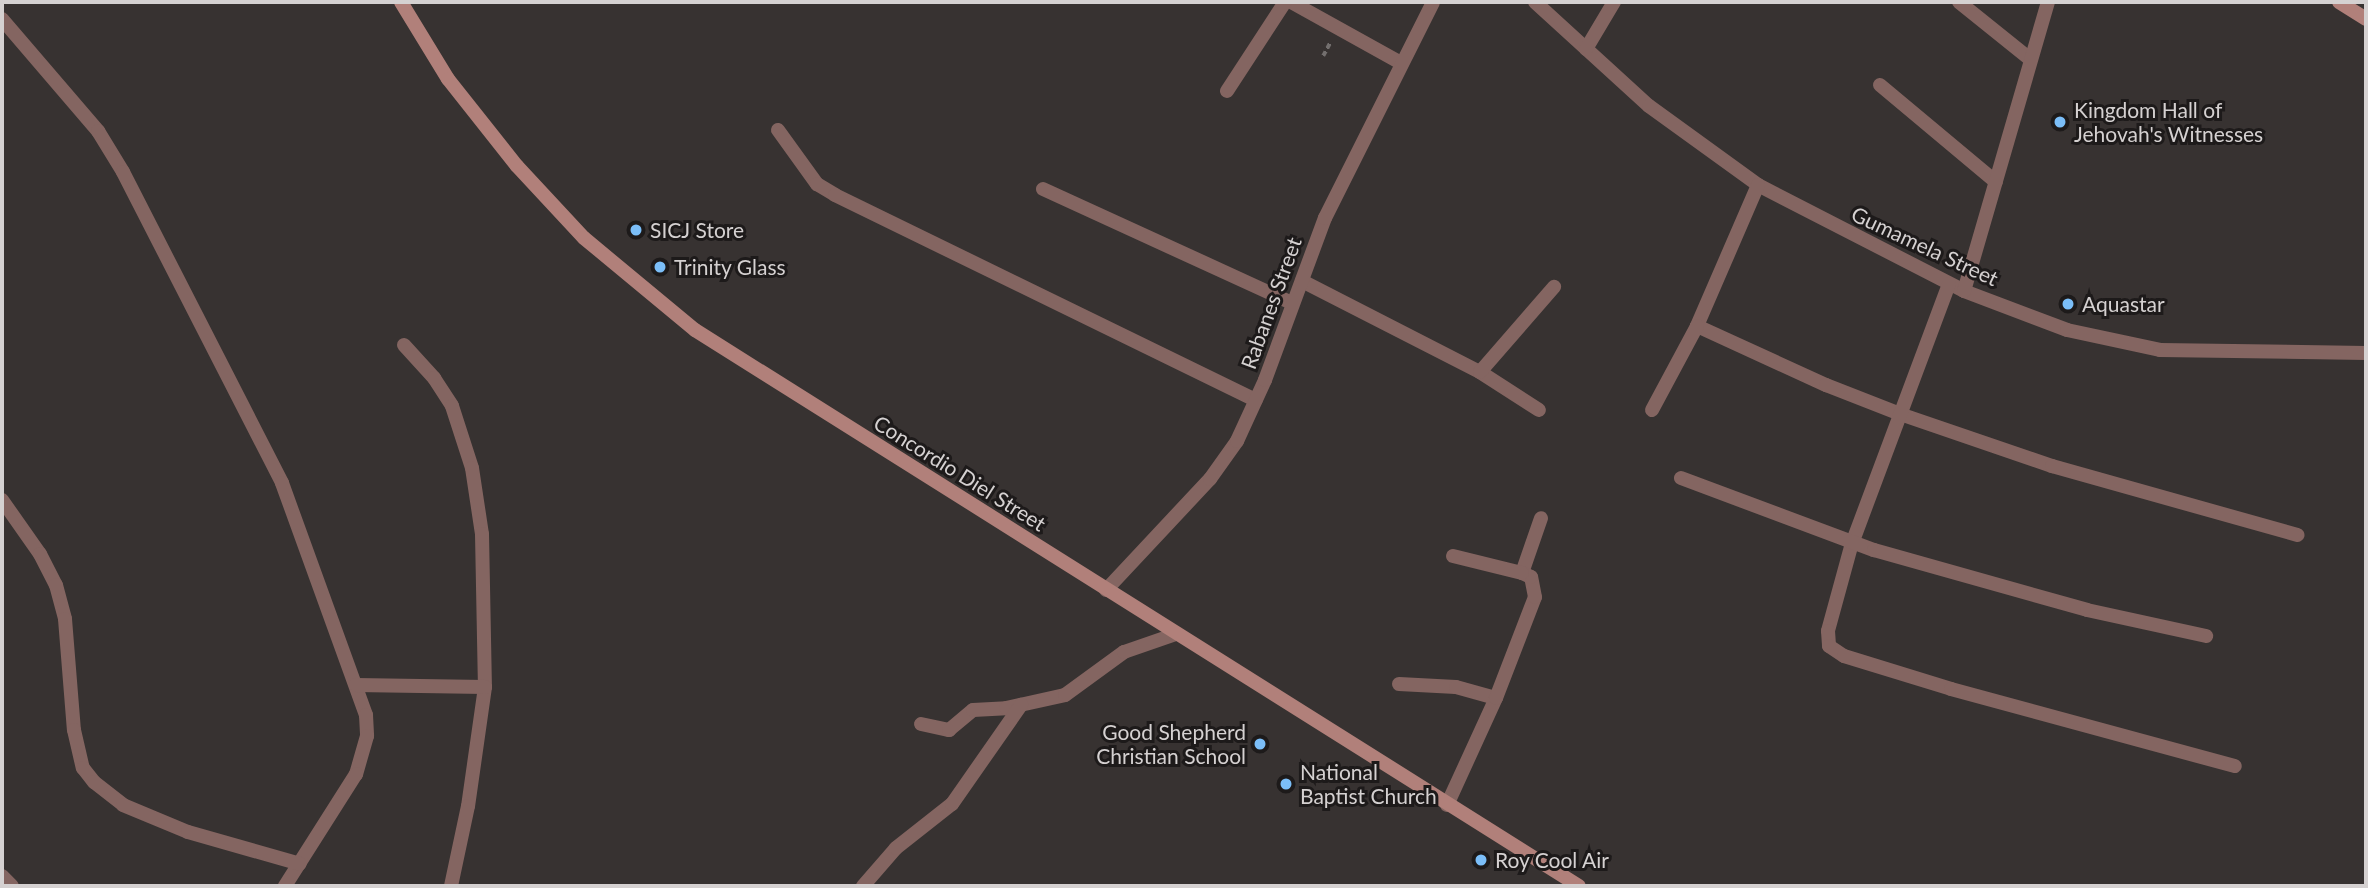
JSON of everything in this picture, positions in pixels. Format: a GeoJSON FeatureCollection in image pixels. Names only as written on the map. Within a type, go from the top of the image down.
{"type":"FeatureCollection","features":[{"type":"Feature","properties":{"kind":"main road","name":"Concordio Diel Street"},"geometry":{"type":"LineString","coordinates":[[401,2],[448,79],[483,126],[584,238],[695,330],[1579,886]]}},
{"type":"Feature","properties":{"kind":"main road"},"geometry":{"type":"LineString","coordinates":[[2339,2],[2366,19]]}},
{"type":"Feature","properties":{"kind":"street"},"geometry":{"type":"LineString","coordinates":[[1227,91],[1285,2]]}},
{"type":"Feature","properties":{"kind":"street"},"geometry":{"type":"LineString","coordinates":[[1291,2],[1401,63]]}},
{"type":"Feature","properties":{"kind":"street","name":"Rabanes Street"},"geometry":{"type":"LineString","coordinates":[[1106,590],[1210,479],[1237,441],[1256,400],[1325,218],[1433,2]]}},
{"type":"Feature","properties":{"kind":"street","name":"Gumamela Street"},"geometry":{"type":"LineString","coordinates":[[1535,2],[1649,106],[1758,185],[1964,291],[2067,330],[2160,350],[2366,353]]}},
{"type":"Feature","properties":{"kind":"street"},"geometry":{"type":"LineString","coordinates":[[1586,49],[1615,2]]}},
{"type":"Feature","properties":{"kind":"street"},"geometry":{"type":"LineString","coordinates":[[1959,2],[2030,60]]}},
{"type":"Feature","properties":{"kind":"street"},"geometry":{"type":"LineString","coordinates":[[1964,291],[2048,2]]}},
{"type":"Feature","properties":{"kind":"street"},"geometry":{"type":"LineString","coordinates":[[2,19],[98,131],[123,172],[282,483],[366,715],[367,736],[362,757],[343,797],[285,886]]}},
{"type":"Feature","properties":{"kind":"street"},"geometry":{"type":"LineString","coordinates":[[1880,85],[1996,182]]}},
{"type":"Feature","properties":{"kind":"street"},"geometry":{"type":"LineString","coordinates":[[778,130],[817,184],[835,195],[1256,400]]}},
{"type":"Feature","properties":{"kind":"street"},"geometry":{"type":"LineString","coordinates":[[1652,410],[1697,326],[1758,185]]}},
{"type":"Feature","properties":{"kind":"street"},"geometry":{"type":"LineString","coordinates":[[1043,189],[1292,303]]}},
{"type":"Feature","properties":{"kind":"street"},"geometry":{"type":"LineString","coordinates":[[1302,281],[1480,372],[1539,410]]}},
{"type":"Feature","properties":{"kind":"street"},"geometry":{"type":"LineString","coordinates":[[1949,284],[1852,543],[1828,631],[1827,640],[1833,651],[1951,689],[2235,766]]}},
{"type":"Feature","properties":{"kind":"street"},"geometry":{"type":"LineString","coordinates":[[1480,372],[1554,287]]}},
{"type":"Feature","properties":{"kind":"street"},"geometry":{"type":"LineString","coordinates":[[1697,326],[1809,378],[1900,414],[2052,466],[2297,535]]}},
{"type":"Feature","properties":{"kind":"street"},"geometry":{"type":"LineString","coordinates":[[404,345],[434,378],[452,406],[472,468],[482,534],[485,687],[468,806],[451,886]]}},
{"type":"Feature","properties":{"kind":"street"},"geometry":{"type":"LineString","coordinates":[[1681,478],[1852,543],[2087,610],[2206,635]]}},
{"type":"Feature","properties":{"kind":"street"},"geometry":{"type":"LineString","coordinates":[[2,500],[40,554],[56,585],[65,620],[74,730],[83,768],[94,782],[123,805],[187,832],[300,864]]}},
{"type":"Feature","properties":{"kind":"street"},"geometry":{"type":"LineString","coordinates":[[1522,573],[1541,518]]}},
{"type":"Feature","properties":{"kind":"street"},"geometry":{"type":"LineString","coordinates":[[1447,805],[1496,698],[1535,597],[1531,577],[1453,556]]}},
{"type":"Feature","properties":{"kind":"street"},"geometry":{"type":"LineString","coordinates":[[921,724],[949,730],[973,710],[1021,705],[1065,695],[1124,652],[1176,634]]}},
{"type":"Feature","properties":{"kind":"street"},"geometry":{"type":"LineString","coordinates":[[1399,684],[1456,687],[1496,698]]}},
{"type":"Feature","properties":{"kind":"street"},"geometry":{"type":"LineString","coordinates":[[356,685],[485,687]]}},
{"type":"Feature","properties":{"kind":"street"},"geometry":{"type":"LineString","coordinates":[[863,886],[896,848],[952,804],[1021,705]]}},
{"type":"Feature","properties":{"kind":"street"},"geometry":{"type":"LineString","coordinates":[[2,876],[12,886]]}},
{"type":"Feature","properties":{"kind":"place","name":"Kingdom Hall of Jehovah's Witnesses"},"geometry":{"type":"Point","coordinates":[2060,122]}},
{"type":"Feature","properties":{"kind":"place","name":"SICJ Store"},"geometry":{"type":"Point","coordinates":[636,230]}},
{"type":"Feature","properties":{"kind":"place","name":"Trinity Glass"},"geometry":{"type":"Point","coordinates":[660,267]}},
{"type":"Feature","properties":{"kind":"place","name":"Aquastar"},"geometry":{"type":"Point","coordinates":[2068,304]}},
{"type":"Feature","properties":{"kind":"place","name":"Good Shepherd Christian School"},"geometry":{"type":"Point","coordinates":[1260,744]}},
{"type":"Feature","properties":{"kind":"place","name":"National Baptist Church"},"geometry":{"type":"Point","coordinates":[1286,784]}},
{"type":"Feature","properties":{"kind":"place","name":"Roy Cool Air"},"geometry":{"type":"Point","coordinates":[1481,860]}}]}
